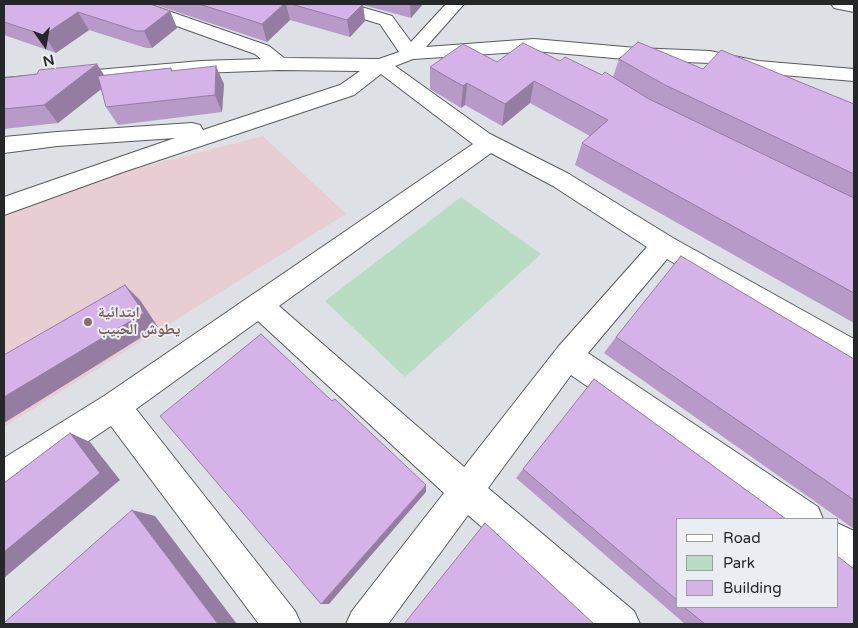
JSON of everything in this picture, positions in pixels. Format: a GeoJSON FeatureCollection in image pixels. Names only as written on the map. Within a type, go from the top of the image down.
{"type":"FeatureCollection","features":[{"type":"Feature","properties":{"kind":"street"},"geometry":{"type":"LineString","coordinates":[[132,4],[262,50],[279,64]]}},
{"type":"Feature","properties":{"kind":"street"},"geometry":{"type":"LineString","coordinates":[[333,4],[386,20],[410,54]]}},
{"type":"Feature","properties":{"kind":"street"},"geometry":{"type":"LineString","coordinates":[[410,54],[455,4]]}},
{"type":"Feature","properties":{"kind":"street"},"geometry":{"type":"LineString","coordinates":[[840,4],[854,7]]}},
{"type":"Feature","properties":{"kind":"street"},"geometry":{"type":"LineString","coordinates":[[534,45],[574,70]]}},
{"type":"Feature","properties":{"kind":"street"},"geometry":{"type":"LineString","coordinates":[[4,206],[347,90],[381,65],[410,54],[534,45],[710,58],[758,67],[854,75]]}},
{"type":"Feature","properties":{"kind":"street"},"geometry":{"type":"LineString","coordinates":[[4,84],[201,67],[279,64],[381,65],[482,139],[560,180],[664,245],[854,354]]}},
{"type":"Feature","properties":{"kind":"street"},"geometry":{"type":"LineString","coordinates":[[758,67],[802,88]]}},
{"type":"Feature","properties":{"kind":"street"},"geometry":{"type":"LineString","coordinates":[[4,145],[57,139],[230,128]]}},
{"type":"Feature","properties":{"kind":"street"},"geometry":{"type":"LineString","coordinates":[[4,477],[115,406],[490,143]]}},
{"type":"Feature","properties":{"kind":"street"},"geometry":{"type":"LineString","coordinates":[[366,624],[568,356],[664,245]]}},
{"type":"Feature","properties":{"kind":"street"},"geometry":{"type":"LineString","coordinates":[[260,305],[466,491],[621,624]]}},
{"type":"Feature","properties":{"kind":"street"},"geometry":{"type":"LineString","coordinates":[[568,356],[805,518]]}},
{"type":"Feature","properties":{"kind":"street"},"geometry":{"type":"LineString","coordinates":[[115,406],[282,624]]}},
{"type":"Feature","properties":{"kind":"street"},"geometry":{"type":"LineString","coordinates":[[838,541],[854,552]]}},
{"type":"Feature","properties":{"kind":"shaded area","name":"ابتدائية يطوش الحبيب"},"geometry":{"type":"Polygon","coordinates":[[[263,136],[346,214],[4,427],[4,217],[72,185],[263,136]]]}},
{"type":"Feature","properties":{"kind":"green space"},"geometry":{"type":"Polygon","coordinates":[[[461,197],[541,254],[405,377],[325,301],[461,197]]]}},
{"type":"Feature","properties":{"kind":"building"},"geometry":{"type":"Polygon","coordinates":[[[4,4],[150,4],[170,11],[144,31],[137,31],[78,12],[44,35],[4,22],[4,4]]]}},
{"type":"Feature","properties":{"kind":"building"},"geometry":{"type":"Polygon","coordinates":[[[199,4],[284,4],[262,24],[199,4]]]}},
{"type":"Feature","properties":{"kind":"building"},"geometry":{"type":"Polygon","coordinates":[[[291,4],[363,4],[347,20],[291,4]]]}},
{"type":"Feature","properties":{"kind":"building"},"geometry":{"type":"Polygon","coordinates":[[[638,42],[703,69],[721,50],[854,104],[854,174],[665,85],[619,59],[638,42]]]}},
{"type":"Feature","properties":{"kind":"building"},"geometry":{"type":"Polygon","coordinates":[[[523,43],[560,61],[565,57],[602,75],[605,72],[649,99],[854,198],[854,293],[582,143],[608,120],[534,81],[505,104],[467,83],[463,86],[430,67],[463,44],[497,62],[523,43]]]}},
{"type":"Feature","properties":{"kind":"building"},"geometry":{"type":"Polygon","coordinates":[[[97,64],[44,105],[4,109],[4,78],[37,74],[39,70],[97,64]]]}},
{"type":"Feature","properties":{"kind":"building"},"geometry":{"type":"Polygon","coordinates":[[[216,66],[215,95],[106,107],[98,76],[171,68],[171,71],[216,66]]]}},
{"type":"Feature","properties":{"kind":"building"},"geometry":{"type":"Polygon","coordinates":[[[681,256],[854,359],[854,500],[616,337],[681,256]]]}},
{"type":"Feature","properties":{"kind":"building"},"geometry":{"type":"Polygon","coordinates":[[[125,285],[144,313],[4,397],[4,355],[125,285]]]}},
{"type":"Feature","properties":{"kind":"building"},"geometry":{"type":"Polygon","coordinates":[[[261,334],[332,401],[335,399],[426,485],[321,604],[160,416],[261,334]]]}},
{"type":"Feature","properties":{"kind":"building"},"geometry":{"type":"Polygon","coordinates":[[[594,379],[785,518],[676,518],[676,599],[523,469],[594,379]]]}},
{"type":"Feature","properties":{"kind":"building"},"geometry":{"type":"Polygon","coordinates":[[[70,433],[100,473],[4,552],[4,483],[70,433]]]}},
{"type":"Feature","properties":{"kind":"building"},"geometry":{"type":"Polygon","coordinates":[[[132,510],[218,624],[4,624],[4,623],[132,510]]]}},
{"type":"Feature","properties":{"kind":"building"},"geometry":{"type":"Polygon","coordinates":[[[485,523],[594,624],[404,624],[485,523]]]}},
{"type":"Feature","properties":{"kind":"building"},"geometry":{"type":"Polygon","coordinates":[[[838,557],[854,569],[854,624],[705,624],[685,608],[838,608],[838,557]]]}},
{"type":"Feature","properties":{"kind":"place","name":"ابتدائية يطوش الحبيب"},"geometry":{"type":"Point","coordinates":[88,322]}}]}
